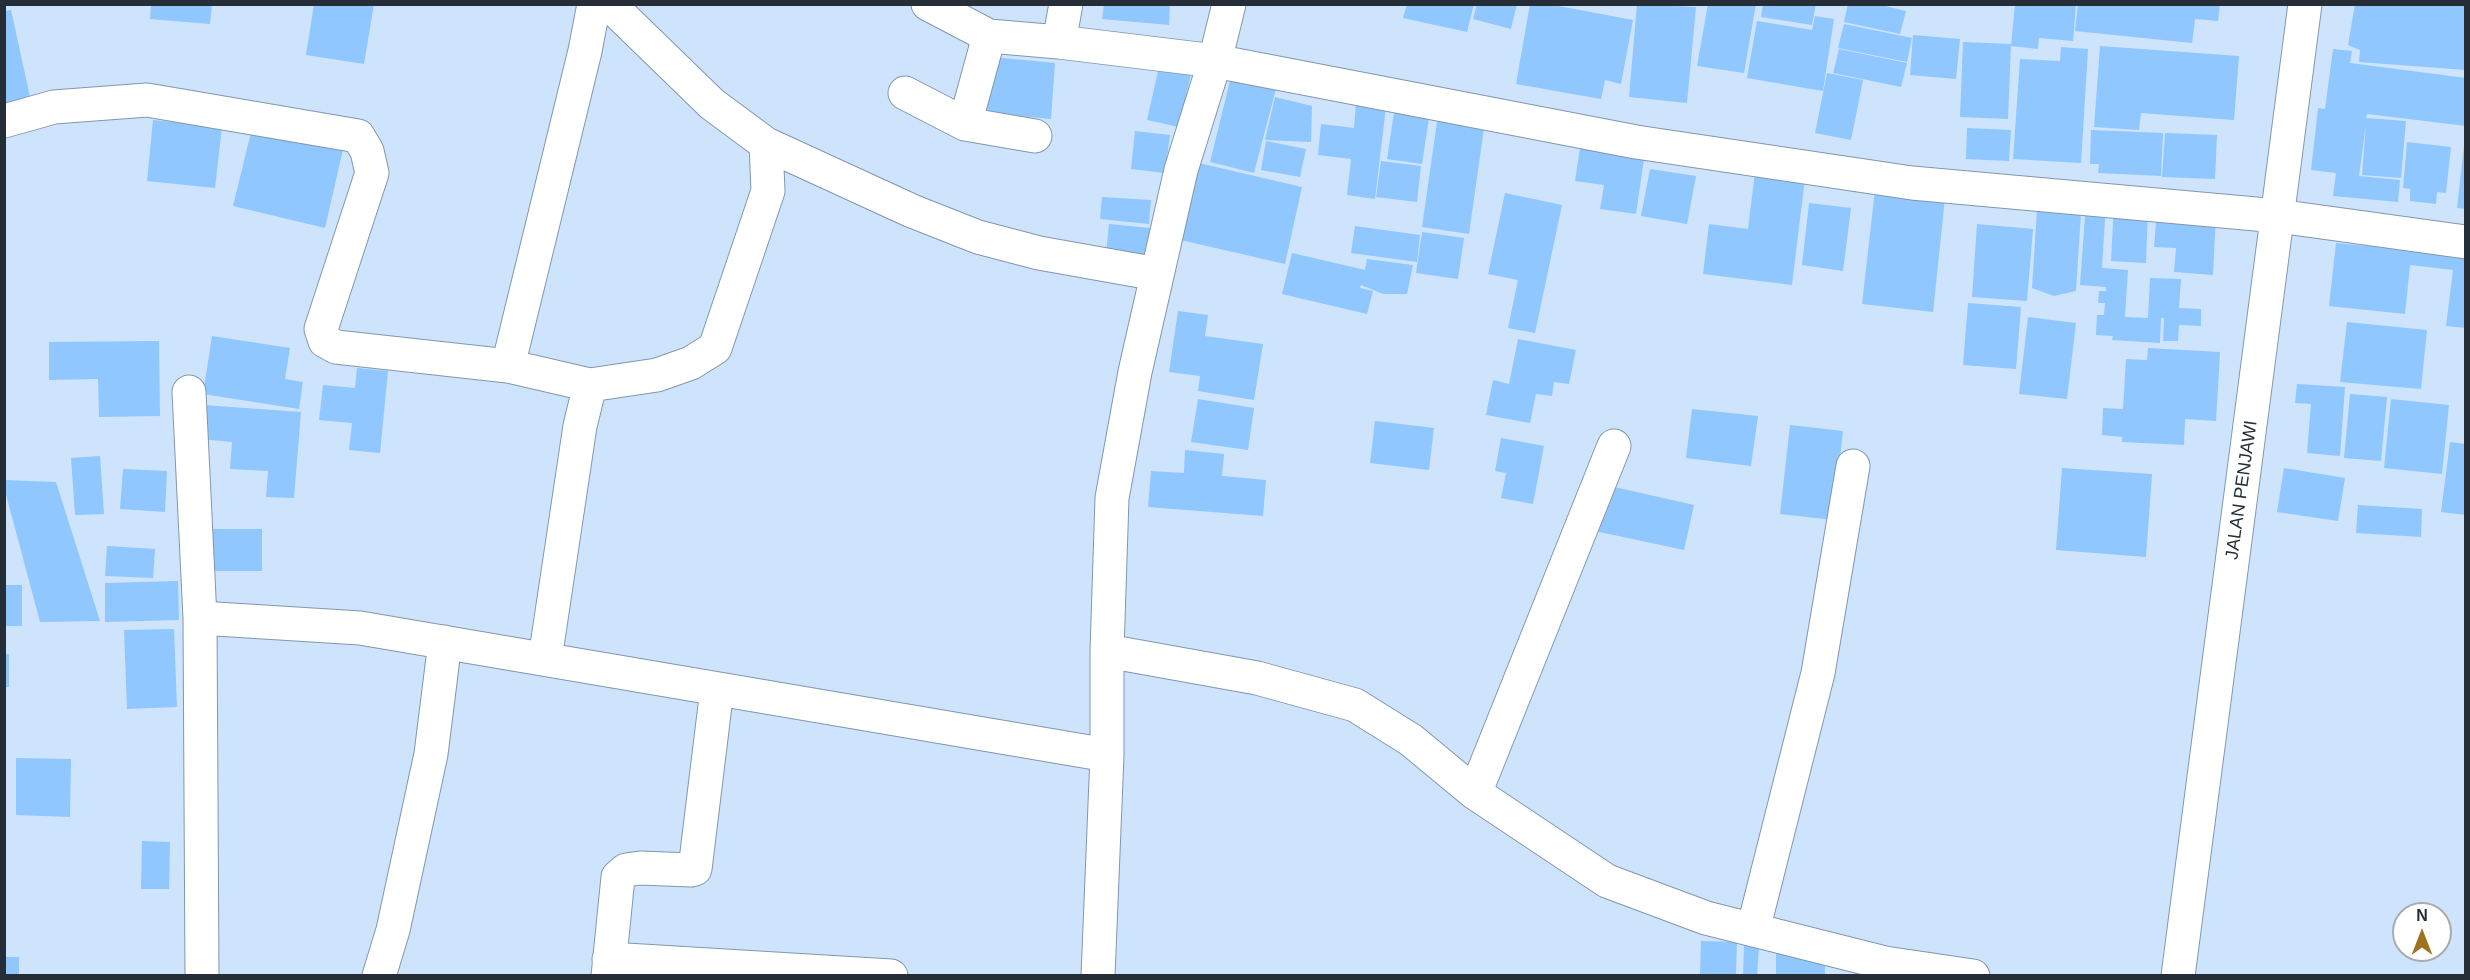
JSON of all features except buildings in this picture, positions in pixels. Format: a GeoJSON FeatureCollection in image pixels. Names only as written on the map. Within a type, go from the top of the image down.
{"type":"FeatureCollection","features":[{"type":"Feature","properties":{"kind":"street"},"geometry":{"type":"LineString","coordinates":[[508,366],[585,51],[594,4]]}},
{"type":"Feature","properties":{"kind":"street"},"geometry":{"type":"LineString","coordinates":[[609,4],[712,104],[766,144],[978,237],[1038,254],[1157,274]]}},
{"type":"Feature","properties":{"kind":"street"},"geometry":{"type":"LineString","coordinates":[[928,4],[989,36],[1215,61],[1636,142],[1901,182],[2278,216],[2466,242]]}},
{"type":"Feature","properties":{"kind":"street"},"geometry":{"type":"LineString","coordinates":[[1059,42],[1066,4]]}},
{"type":"Feature","properties":{"kind":"street"},"geometry":{"type":"LineString","coordinates":[[1098,975],[1107,755],[1107,651],[1112,498],[1135,372],[1181,170],[1215,61],[1229,4]]}},
{"type":"Feature","properties":{"kind":"street","name":"JALAN PENJAWI"},"geometry":{"type":"LineString","coordinates":[[2178,975],[2305,4]]}},
{"type":"Feature","properties":{"kind":"street"},"geometry":{"type":"LineString","coordinates":[[965,124],[989,36]]}},
{"type":"Feature","properties":{"kind":"street"},"geometry":{"type":"LineString","coordinates":[[905,93],[965,124],[1035,136]]}},
{"type":"Feature","properties":{"kind":"street"},"geometry":{"type":"LineString","coordinates":[[4,121],[54,107],[147,100],[358,136],[368,151],[372,173],[321,329],[325,341],[336,347],[508,366],[590,386],[657,375],[691,363],[715,348],[768,191],[766,144]]}},
{"type":"Feature","properties":{"kind":"street"},"geometry":{"type":"LineString","coordinates":[[545,660],[580,426],[590,386]]}},
{"type":"Feature","properties":{"kind":"street"},"geometry":{"type":"LineString","coordinates":[[189,392],[200,618],[202,975]]}},
{"type":"Feature","properties":{"kind":"street"},"geometry":{"type":"LineString","coordinates":[[1475,793],[1614,446]]}},
{"type":"Feature","properties":{"kind":"street"},"geometry":{"type":"LineString","coordinates":[[1753,930],[1818,673],[1853,466]]}},
{"type":"Feature","properties":{"kind":"street"},"geometry":{"type":"LineString","coordinates":[[200,618],[360,628],[1107,755]]}},
{"type":"Feature","properties":{"kind":"street"},"geometry":{"type":"LineString","coordinates":[[379,975],[393,930],[431,754],[445,642]]}},
{"type":"Feature","properties":{"kind":"street"},"geometry":{"type":"LineString","coordinates":[[1107,651],[1257,678],[1355,705],[1411,740],[1475,793],[1607,881],[1706,918],[1885,963],[1973,975]]}},
{"type":"Feature","properties":{"kind":"street"},"geometry":{"type":"LineString","coordinates":[[717,689],[695,868],[691,870],[640,868],[626,870],[618,877],[609,967],[891,975]]}}]}
